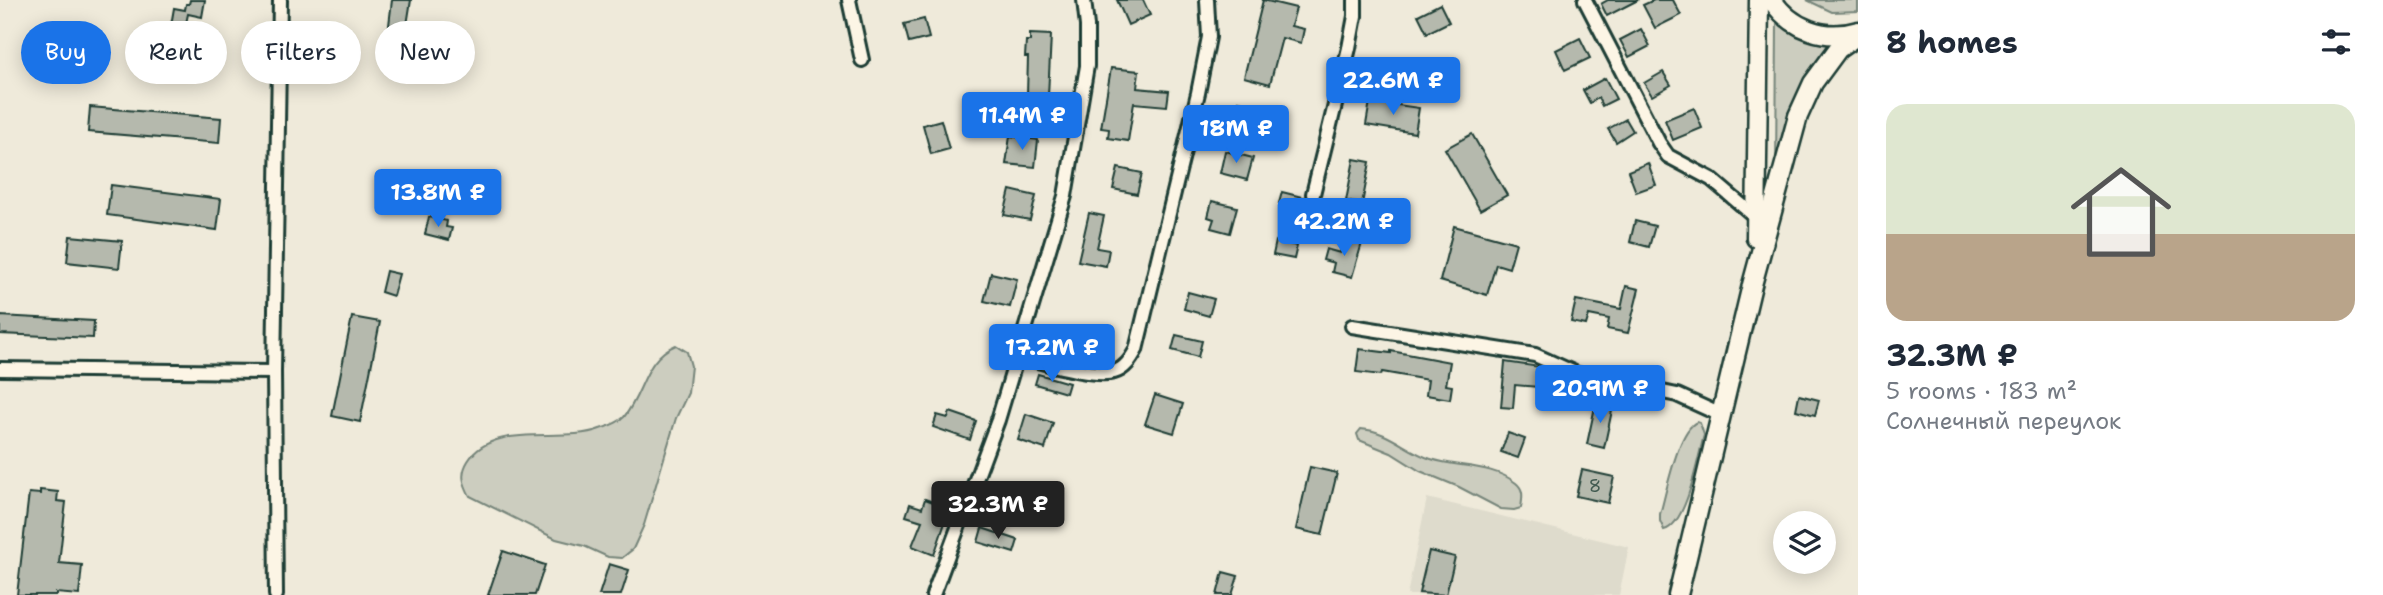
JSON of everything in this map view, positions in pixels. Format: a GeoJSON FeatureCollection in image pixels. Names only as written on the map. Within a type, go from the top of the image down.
{"type":"FeatureCollection","features":[{"type":"Feature","properties":{"kind":"main road"},"geometry":{"type":"LineString","coordinates":[[1752,285],[1758,219],[1759,0]]}},
{"type":"Feature","properties":{"kind":"main road"},"geometry":{"type":"LineString","coordinates":[[1772,0],[1779,11],[1799,26],[1822,34],[1858,33]]}},
{"type":"Feature","properties":{"kind":"main road"},"geometry":{"type":"LineString","coordinates":[[1678,595],[1752,285],[1798,116],[1813,83],[1838,49],[1858,33]]}},
{"type":"Feature","properties":{"kind":"street"},"geometry":{"type":"LineString","coordinates":[[276,595],[274,372],[280,0]]}},
{"type":"Feature","properties":{"kind":"street"},"geometry":{"type":"LineString","coordinates":[[849,0],[862,60]]}},
{"type":"Feature","properties":{"kind":"street"},"geometry":{"type":"LineString","coordinates":[[933,595],[998,420],[1065,196],[1087,66],[1084,0]]}},
{"type":"Feature","properties":{"kind":"street"},"geometry":{"type":"LineString","coordinates":[[1017,356],[1097,374],[1115,372],[1128,363],[1136,350],[1198,93],[1209,37],[1208,0]]}},
{"type":"Feature","properties":{"kind":"street"},"geometry":{"type":"LineString","coordinates":[[1313,194],[1349,48],[1355,0]]}},
{"type":"Feature","properties":{"kind":"street"},"geometry":{"type":"LineString","coordinates":[[1585,0],[1668,156],[1711,179],[1758,219]]}},
{"type":"Feature","properties":{"kind":"street"},"geometry":{"type":"LineString","coordinates":[[1352,326],[1535,355],[1577,374],[1677,395],[1721,415]]}},
{"type":"Feature","properties":{"kind":"street"},"geometry":{"type":"LineString","coordinates":[[0,369],[274,372]]}},
{"type":"Feature","properties":{"kind":"shaded area"},"geometry":{"type":"Polygon","coordinates":[[[1807,0],[1858,0],[1858,11],[1832,12],[1807,0]]]}},
{"type":"Feature","properties":{"kind":"shaded area"},"geometry":{"type":"Polygon","coordinates":[[[1777,19],[1833,42],[1809,73],[1801,89],[1789,125],[1776,181],[1777,19]]]}},
{"type":"Feature","properties":{"kind":"shaded area"},"geometry":{"type":"Polygon","coordinates":[[[676,345],[687,352],[691,366],[688,393],[676,418],[644,525],[633,549],[622,558],[608,557],[584,546],[556,539],[470,496],[463,474],[468,461],[479,448],[511,437],[584,433],[616,422],[631,408],[657,358],[676,345]]]}},
{"type":"Feature","properties":{"kind":"shaded area"},"geometry":{"type":"Polygon","coordinates":[[[1697,422],[1700,423],[1704,435],[1690,488],[1679,516],[1664,530],[1660,514],[1674,463],[1684,437],[1697,422]]]}},
{"type":"Feature","properties":{"kind":"shaded area"},"geometry":{"type":"Polygon","coordinates":[[[1361,429],[1380,433],[1431,459],[1497,472],[1521,489],[1521,508],[1501,509],[1420,471],[1391,453],[1359,440],[1357,434],[1361,429]]]}},
{"type":"Feature","properties":{"kind":"shaded area"},"geometry":{"type":"Polygon","coordinates":[[[1427,498],[1629,547],[1619,595],[1407,595],[1427,498]]]}},
{"type":"Feature","properties":{"kind":"building"},"geometry":{"type":"Polygon","coordinates":[[[190,0],[205,0],[202,17],[188,14],[187,21],[172,21],[174,8],[185,10],[186,4],[189,4],[190,0]]]}},
{"type":"Feature","properties":{"kind":"building"},"geometry":{"type":"Polygon","coordinates":[[[392,0],[411,0],[408,21],[390,21],[392,0]]]}},
{"type":"Feature","properties":{"kind":"building"},"geometry":{"type":"Polygon","coordinates":[[[1117,0],[1143,0],[1150,15],[1128,25],[1117,0]]]}},
{"type":"Feature","properties":{"kind":"building"},"geometry":{"type":"Polygon","coordinates":[[[1263,0],[1296,8],[1291,26],[1304,29],[1301,43],[1282,38],[1270,84],[1244,77],[1263,0]]]}},
{"type":"Feature","properties":{"kind":"building"},"geometry":{"type":"Polygon","coordinates":[[[1608,0],[1638,0],[1607,16],[1601,4],[1608,0]]]}},
{"type":"Feature","properties":{"kind":"building"},"geometry":{"type":"Polygon","coordinates":[[[1654,0],[1673,0],[1681,15],[1655,28],[1643,5],[1654,0]]]}},
{"type":"Feature","properties":{"kind":"building"},"geometry":{"type":"Polygon","coordinates":[[[1440,4],[1449,22],[1427,33],[1418,15],[1440,4]]]}},
{"type":"Feature","properties":{"kind":"building"},"geometry":{"type":"Polygon","coordinates":[[[924,19],[929,38],[909,43],[904,24],[924,19]]]}},
{"type":"Feature","properties":{"kind":"building"},"geometry":{"type":"Polygon","coordinates":[[[1641,29],[1650,46],[1629,57],[1620,40],[1641,29]]]}},
{"type":"Feature","properties":{"kind":"building"},"geometry":{"type":"Polygon","coordinates":[[[1030,34],[1051,35],[1048,96],[1027,95],[1028,57],[1025,57],[1026,41],[1030,41],[1030,34]]]}},
{"type":"Feature","properties":{"kind":"building"},"geometry":{"type":"Polygon","coordinates":[[[1580,38],[1590,58],[1565,70],[1556,50],[1580,38]]]}},
{"type":"Feature","properties":{"kind":"building"},"geometry":{"type":"Polygon","coordinates":[[[1111,68],[1139,71],[1137,88],[1169,91],[1167,106],[1134,103],[1128,141],[1108,138],[1109,129],[1101,128],[1111,68]]]}},
{"type":"Feature","properties":{"kind":"building"},"geometry":{"type":"Polygon","coordinates":[[[1663,72],[1671,85],[1652,96],[1644,83],[1663,72]]]}},
{"type":"Feature","properties":{"kind":"building"},"geometry":{"type":"Polygon","coordinates":[[[1605,78],[1616,99],[1602,106],[1598,98],[1590,103],[1583,90],[1605,78]]]}},
{"type":"Feature","properties":{"kind":"building"},"geometry":{"type":"Polygon","coordinates":[[[1238,101],[1265,107],[1258,132],[1236,126],[1237,120],[1233,119],[1238,101]]]}},
{"type":"Feature","properties":{"kind":"building"},"geometry":{"type":"Polygon","coordinates":[[[1370,101],[1419,108],[1415,133],[1366,125],[1370,101]]]}},
{"type":"Feature","properties":{"kind":"building"},"geometry":{"type":"Polygon","coordinates":[[[90,107],[221,118],[219,143],[88,132],[90,107]]]}},
{"type":"Feature","properties":{"kind":"building"},"geometry":{"type":"Polygon","coordinates":[[[1694,108],[1702,128],[1673,140],[1665,120],[1694,108]]]}},
{"type":"Feature","properties":{"kind":"building"},"geometry":{"type":"Polygon","coordinates":[[[1626,119],[1633,131],[1616,142],[1608,129],[1626,119]]]}},
{"type":"Feature","properties":{"kind":"building"},"geometry":{"type":"Polygon","coordinates":[[[941,120],[949,149],[931,154],[923,125],[941,120]]]}},
{"type":"Feature","properties":{"kind":"building"},"geometry":{"type":"Polygon","coordinates":[[[1472,134],[1507,195],[1480,210],[1445,149],[1472,134]]]}},
{"type":"Feature","properties":{"kind":"building"},"geometry":{"type":"Polygon","coordinates":[[[1010,136],[1038,140],[1035,167],[1006,164],[1010,136]]]}},
{"type":"Feature","properties":{"kind":"building"},"geometry":{"type":"Polygon","coordinates":[[[1225,151],[1253,158],[1247,180],[1220,173],[1225,151]]]}},
{"type":"Feature","properties":{"kind":"building"},"geometry":{"type":"Polygon","coordinates":[[[1354,159],[1370,162],[1362,204],[1346,201],[1354,159]]]}},
{"type":"Feature","properties":{"kind":"building"},"geometry":{"type":"Polygon","coordinates":[[[1648,163],[1656,185],[1636,192],[1628,171],[1648,163]]]}},
{"type":"Feature","properties":{"kind":"building"},"geometry":{"type":"Polygon","coordinates":[[[1118,168],[1142,173],[1137,194],[1113,189],[1118,168]]]}},
{"type":"Feature","properties":{"kind":"building"},"geometry":{"type":"Polygon","coordinates":[[[111,185],[221,199],[217,230],[107,215],[111,185]]]}},
{"type":"Feature","properties":{"kind":"building"},"geometry":{"type":"Polygon","coordinates":[[[1010,190],[1036,196],[1030,220],[1004,215],[1010,190]]]}},
{"type":"Feature","properties":{"kind":"building"},"geometry":{"type":"Polygon","coordinates":[[[1282,192],[1306,198],[1304,210],[1279,203],[1282,192]]]}},
{"type":"Feature","properties":{"kind":"building"},"geometry":{"type":"Polygon","coordinates":[[[1212,201],[1237,207],[1230,233],[1211,228],[1214,219],[1208,217],[1212,201]]]}},
{"type":"Feature","properties":{"kind":"building"},"geometry":{"type":"Polygon","coordinates":[[[1089,213],[1104,216],[1097,248],[1109,250],[1106,266],[1078,261],[1089,213]]]}},
{"type":"Feature","properties":{"kind":"building"},"geometry":{"type":"Polygon","coordinates":[[[429,217],[447,221],[446,227],[452,228],[449,240],[425,234],[429,217]]]}},
{"type":"Feature","properties":{"kind":"building"},"geometry":{"type":"Polygon","coordinates":[[[1635,221],[1655,226],[1649,247],[1630,242],[1635,221]]]}},
{"type":"Feature","properties":{"kind":"building"},"geometry":{"type":"Polygon","coordinates":[[[1454,226],[1516,243],[1509,268],[1496,264],[1487,295],[1440,281],[1454,226]]]}},
{"type":"Feature","properties":{"kind":"building"},"geometry":{"type":"Polygon","coordinates":[[[70,236],[122,241],[119,268],[67,262],[70,236]]]}},
{"type":"Feature","properties":{"kind":"building"},"geometry":{"type":"Polygon","coordinates":[[[1344,238],[1362,243],[1352,277],[1332,272],[1334,263],[1323,260],[1326,249],[1340,253],[1344,238]]]}},
{"type":"Feature","properties":{"kind":"building"},"geometry":{"type":"Polygon","coordinates":[[[1276,241],[1297,246],[1294,259],[1273,255],[1276,241]]]}},
{"type":"Feature","properties":{"kind":"building"},"geometry":{"type":"Polygon","coordinates":[[[386,271],[399,274],[393,296],[381,292],[386,271]]]}},
{"type":"Feature","properties":{"kind":"building"},"geometry":{"type":"Polygon","coordinates":[[[991,273],[1017,279],[1010,307],[984,301],[991,273]]]}},
{"type":"Feature","properties":{"kind":"building"},"geometry":{"type":"Polygon","coordinates":[[[1626,286],[1639,289],[1628,333],[1607,329],[1609,319],[1589,315],[1586,325],[1571,322],[1576,300],[1621,309],[1626,286]]]}},
{"type":"Feature","properties":{"kind":"building"},"geometry":{"type":"Polygon","coordinates":[[[1188,292],[1214,299],[1209,316],[1184,309],[1188,292]]]}},
{"type":"Feature","properties":{"kind":"building"},"geometry":{"type":"Polygon","coordinates":[[[0,316],[94,321],[93,338],[0,334],[0,316]]]}},
{"type":"Feature","properties":{"kind":"building"},"geometry":{"type":"Polygon","coordinates":[[[352,317],[380,322],[360,422],[332,416],[352,317]]]}},
{"type":"Feature","properties":{"kind":"building"},"geometry":{"type":"Polygon","coordinates":[[[1176,335],[1202,341],[1198,357],[1172,350],[1176,335]]]}},
{"type":"Feature","properties":{"kind":"building"},"geometry":{"type":"Polygon","coordinates":[[[1359,349],[1391,351],[1450,362],[1446,385],[1452,386],[1450,399],[1426,395],[1428,380],[1382,372],[1381,375],[1356,372],[1359,349]]]}},
{"type":"Feature","properties":{"kind":"building"},"geometry":{"type":"Polygon","coordinates":[[[1505,362],[1540,367],[1538,387],[1515,385],[1513,408],[1501,407],[1505,362]]]}},
{"type":"Feature","properties":{"kind":"building"},"geometry":{"type":"Polygon","coordinates":[[[1038,374],[1069,383],[1066,393],[1035,384],[1038,374]]]}},
{"type":"Feature","properties":{"kind":"building"},"geometry":{"type":"Polygon","coordinates":[[[1155,395],[1183,404],[1174,433],[1145,424],[1155,395]]]}},
{"type":"Feature","properties":{"kind":"building"},"geometry":{"type":"Polygon","coordinates":[[[1799,395],[1819,400],[1815,415],[1796,410],[1799,395]]]}},
{"type":"Feature","properties":{"kind":"building"},"geometry":{"type":"Polygon","coordinates":[[[1596,402],[1613,406],[1604,448],[1587,444],[1596,402]]]}},
{"type":"Feature","properties":{"kind":"building"},"geometry":{"type":"Polygon","coordinates":[[[950,412],[976,421],[970,440],[933,427],[937,415],[948,418],[950,412]]]}},
{"type":"Feature","properties":{"kind":"building"},"geometry":{"type":"Polygon","coordinates":[[[1026,414],[1053,423],[1045,449],[1018,440],[1026,414]]]}},
{"type":"Feature","properties":{"kind":"building"},"geometry":{"type":"Polygon","coordinates":[[[1508,433],[1525,439],[1518,458],[1501,452],[1508,433]]]}},
{"type":"Feature","properties":{"kind":"building"},"geometry":{"type":"Polygon","coordinates":[[[1310,467],[1337,473],[1322,535],[1296,529],[1310,467]]]}},
{"type":"Feature","properties":{"kind":"building"},"geometry":{"type":"Polygon","coordinates":[[[1582,470],[1614,477],[1608,503],[1576,496],[1582,470]]]}},
{"type":"Feature","properties":{"kind":"building"},"geometry":{"type":"Polygon","coordinates":[[[1011,487],[1036,495],[1028,521],[1003,513],[1011,487]]]}},
{"type":"Feature","properties":{"kind":"building"},"geometry":{"type":"Polygon","coordinates":[[[40,490],[58,492],[57,501],[66,502],[59,563],[82,565],[79,595],[17,595],[29,493],[40,494],[40,490]]]}},
{"type":"Feature","properties":{"kind":"building"},"geometry":{"type":"Polygon","coordinates":[[[925,499],[950,508],[934,555],[912,546],[922,521],[906,516],[910,504],[922,508],[925,499]]]}},
{"type":"Feature","properties":{"kind":"building"},"geometry":{"type":"Polygon","coordinates":[[[982,528],[1018,540],[1014,553],[978,542],[982,528]]]}},
{"type":"Feature","properties":{"kind":"building"},"geometry":{"type":"Polygon","coordinates":[[[503,551],[545,565],[535,595],[488,595],[503,551]]]}},
{"type":"Feature","properties":{"kind":"building"},"geometry":{"type":"Polygon","coordinates":[[[1429,551],[1455,557],[1446,595],[1419,593],[1429,551]]]}},
{"type":"Feature","properties":{"kind":"building"},"geometry":{"type":"Polygon","coordinates":[[[609,564],[629,570],[621,595],[599,595],[609,564]]]}},
{"type":"Feature","properties":{"kind":"building"},"geometry":{"type":"Polygon","coordinates":[[[1223,572],[1238,576],[1232,595],[1217,595],[1223,572]]]}}]}
